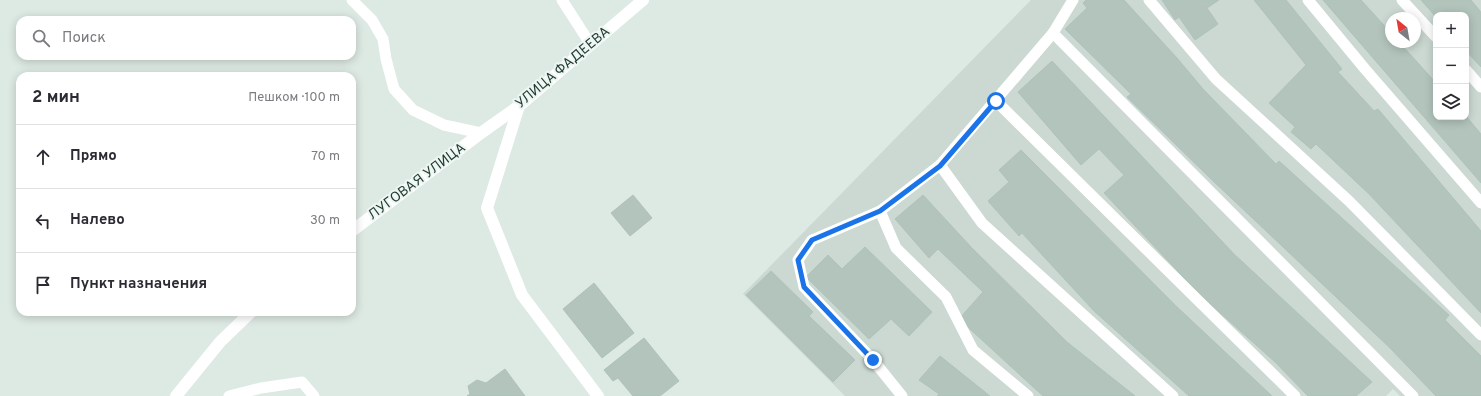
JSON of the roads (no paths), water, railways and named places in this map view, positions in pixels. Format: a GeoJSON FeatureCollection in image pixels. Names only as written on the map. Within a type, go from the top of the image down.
{"type":"FeatureCollection","features":[{"type":"Feature","properties":{"kind":"street","name":"УЛИЦА ФАДЕЕВА"},"geometry":{"type":"LineString","coordinates":[[481,133],[519,106],[643,0]]}},
{"type":"Feature","properties":{"kind":"street"},"geometry":{"type":"LineString","coordinates":[[519,106],[487,208],[522,295],[598,396]]}},
{"type":"Feature","properties":{"kind":"street","name":"ЛУГОВАЯ УЛИЦА"},"geometry":{"type":"LineString","coordinates":[[356,228],[481,133]]}},
{"type":"Feature","properties":{"kind":"street"},"geometry":{"type":"LineString","coordinates":[[176,396],[220,342],[247,316]]}},
{"type":"Feature","properties":{"kind":"lane"},"geometry":{"type":"LineString","coordinates":[[352,0],[372,20],[383,39],[386,59],[394,89],[413,110],[444,125],[481,133]]}},
{"type":"Feature","properties":{"kind":"lane"},"geometry":{"type":"LineString","coordinates":[[562,0],[591,46]]}},
{"type":"Feature","properties":{"kind":"lane"},"geometry":{"type":"LineString","coordinates":[[902,396],[873,360],[804,287],[798,260],[812,240],[880,211],[940,166],[1053,33],[1073,0]]}},
{"type":"Feature","properties":{"kind":"lane"},"geometry":{"type":"LineString","coordinates":[[1149,0],[1216,79],[1350,201],[1481,335]]}},
{"type":"Feature","properties":{"kind":"lane"},"geometry":{"type":"LineString","coordinates":[[1308,0],[1365,69],[1481,203]]}},
{"type":"Feature","properties":{"kind":"lane"},"geometry":{"type":"LineString","coordinates":[[1402,0],[1433,34]]}},
{"type":"Feature","properties":{"kind":"lane"},"geometry":{"type":"LineString","coordinates":[[1053,33],[1413,396]]}},
{"type":"Feature","properties":{"kind":"lane"},"geometry":{"type":"LineString","coordinates":[[1469,73],[1481,87]]}},
{"type":"Feature","properties":{"kind":"lane"},"geometry":{"type":"LineString","coordinates":[[996,101],[1295,396]]}},
{"type":"Feature","properties":{"kind":"lane"},"geometry":{"type":"LineString","coordinates":[[940,166],[982,223],[1173,396]]}},
{"type":"Feature","properties":{"kind":"lane"},"geometry":{"type":"LineString","coordinates":[[880,211],[896,248],[946,297],[974,350],[1028,396]]}},
{"type":"Feature","properties":{"kind":"lane"},"geometry":{"type":"LineString","coordinates":[[229,396],[261,388],[302,382],[314,396]]}}]}
